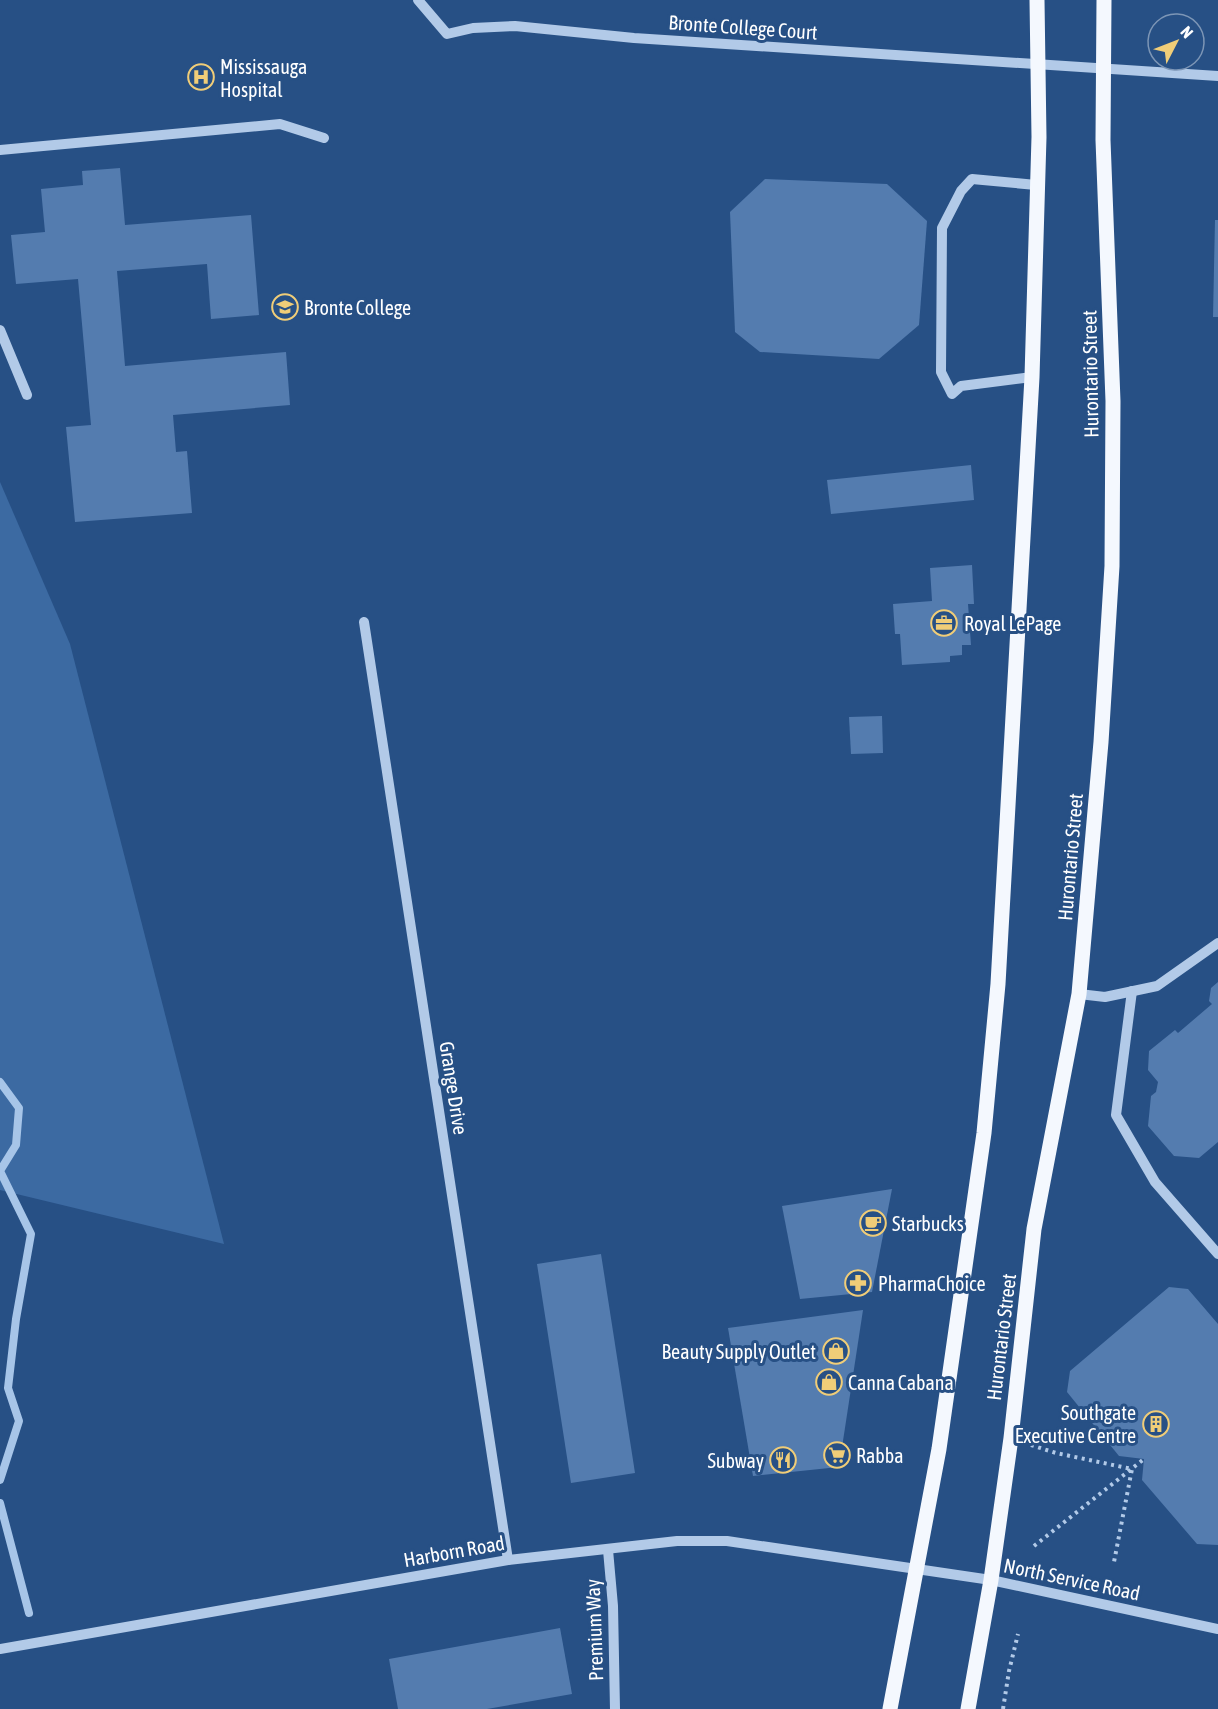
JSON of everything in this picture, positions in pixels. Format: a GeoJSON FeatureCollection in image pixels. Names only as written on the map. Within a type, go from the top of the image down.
{"type":"FeatureCollection","features":[{"type":"Feature","properties":{"kind":"main road"},"geometry":{"type":"LineString","coordinates":[[890,1709],[939,1449],[984,1133],[999,984],[1032,377],[1039,137],[1037,0]]}},
{"type":"Feature","properties":{"kind":"main road","name":"Hurontario Street"},"geometry":{"type":"LineString","coordinates":[[968,1709],[991,1580],[1011,1438],[1035,1229],[1079,994],[1101,742],[1112,566],[1113,401],[1102,140],[1104,0]]}},
{"type":"Feature","properties":{"kind":"street","name":"Bronte College Court"},"geometry":{"type":"LineString","coordinates":[[418,0],[447,34],[473,28],[515,27],[646,39],[1218,76]]}},
{"type":"Feature","properties":{"kind":"street"},"geometry":{"type":"LineString","coordinates":[[0,150],[280,124],[324,138]]}},
{"type":"Feature","properties":{"kind":"street"},"geometry":{"type":"LineString","coordinates":[[1032,377],[961,386],[952,394],[941,372],[942,228],[961,191],[972,179],[1036,185]]}},
{"type":"Feature","properties":{"kind":"street"},"geometry":{"type":"LineString","coordinates":[[0,330],[27,395]]}},
{"type":"Feature","properties":{"kind":"street","name":"Grange Drive"},"geometry":{"type":"LineString","coordinates":[[364,622],[508,1560]]}},
{"type":"Feature","properties":{"kind":"street"},"geometry":{"type":"LineString","coordinates":[[1079,994],[1105,997],[1156,986],[1218,943]]}},
{"type":"Feature","properties":{"kind":"street"},"geometry":{"type":"LineString","coordinates":[[1132,991],[1116,1115],[1155,1182],[1218,1254]]}},
{"type":"Feature","properties":{"kind":"street","name":"Harborn Road"},"geometry":{"type":"LineString","coordinates":[[0,1649],[508,1560],[677,1541],[728,1541],[916,1569]]}},
{"type":"Feature","properties":{"kind":"street","name":"Premium Way"},"geometry":{"type":"LineString","coordinates":[[608,1550],[613,1606],[615,1709]]}},
{"type":"Feature","properties":{"kind":"street","name":"North Service Road"},"geometry":{"type":"LineString","coordinates":[[916,1569],[991,1580],[1218,1629]]}},
{"type":"Feature","properties":{"kind":"path"},"geometry":{"type":"LineString","coordinates":[[1011,1438],[1056,1453],[1132,1469]]}},
{"type":"Feature","properties":{"kind":"path"},"geometry":{"type":"LineString","coordinates":[[1034,1546],[1144,1459]]}},
{"type":"Feature","properties":{"kind":"path"},"geometry":{"type":"LineString","coordinates":[[1114,1562],[1132,1469]]}},
{"type":"Feature","properties":{"kind":"path"},"geometry":{"type":"LineString","coordinates":[[1004,1709],[1009,1671],[1018,1634]]}},
{"type":"Feature","properties":{"kind":"shaded area"},"geometry":{"type":"Polygon","coordinates":[[[0,482],[70,644],[224,1244],[0,1190],[0,482]]]}},
{"type":"Feature","properties":{"kind":"building"},"geometry":{"type":"Polygon","coordinates":[[[120,168],[125,225],[251,215],[259,315],[211,319],[207,264],[117,271],[125,366],[286,352],[290,405],[173,415],[176,452],[187,451],[192,513],[75,522],[66,427],[91,425],[78,279],[16,284],[11,235],[45,232],[41,189],[83,185],[82,171],[120,168]]]}},
{"type":"Feature","properties":{"kind":"building"},"geometry":{"type":"Polygon","coordinates":[[[765,179],[887,184],[927,221],[919,325],[879,359],[760,352],[735,332],[730,212],[765,179]]]}},
{"type":"Feature","properties":{"kind":"building"},"geometry":{"type":"Polygon","coordinates":[[[1215,220],[1218,220],[1218,317],[1213,317],[1215,220]]]}},
{"type":"Feature","properties":{"kind":"building"},"geometry":{"type":"Polygon","coordinates":[[[971,465],[974,500],[831,514],[827,480],[971,465]]]}},
{"type":"Feature","properties":{"kind":"building"},"geometry":{"type":"Polygon","coordinates":[[[972,565],[974,604],[968,604],[971,645],[962,645],[962,655],[950,656],[950,662],[902,665],[900,634],[895,634],[893,604],[932,601],[930,568],[972,565]]]}},
{"type":"Feature","properties":{"kind":"building"},"geometry":{"type":"Polygon","coordinates":[[[882,716],[883,753],[851,754],[849,717],[882,716]]]}},
{"type":"Feature","properties":{"kind":"building"},"geometry":{"type":"Polygon","coordinates":[[[1218,982],[1218,1142],[1199,1158],[1174,1156],[1148,1126],[1151,1096],[1156,1092],[1158,1082],[1148,1070],[1149,1051],[1175,1030],[1178,1033],[1212,1004],[1209,1001],[1211,988],[1218,982]]]}},
{"type":"Feature","properties":{"kind":"building"},"geometry":{"type":"Polygon","coordinates":[[[892,1189],[872,1292],[800,1299],[782,1206],[892,1189]]]}},
{"type":"Feature","properties":{"kind":"building"},"geometry":{"type":"Polygon","coordinates":[[[601,1254],[635,1473],[571,1483],[537,1264],[601,1254]]]}},
{"type":"Feature","properties":{"kind":"building","name":"Southgate Executive Centre"},"geometry":{"type":"Polygon","coordinates":[[[1169,1287],[1188,1289],[1218,1324],[1218,1545],[1197,1544],[1142,1480],[1144,1459],[1119,1456],[1067,1392],[1070,1371],[1169,1287]]]}},
{"type":"Feature","properties":{"kind":"building"},"geometry":{"type":"Polygon","coordinates":[[[863,1310],[839,1467],[753,1476],[728,1328],[863,1310]]]}},
{"type":"Feature","properties":{"kind":"building"},"geometry":{"type":"Polygon","coordinates":[[[560,1628],[572,1694],[487,1709],[398,1709],[389,1659],[560,1628]]]}},
{"type":"Feature","properties":{"kind":"waterway"},"geometry":{"type":"LineString","coordinates":[[0,1082],[19,1108],[16,1145],[0,1171],[31,1234],[16,1319],[8,1388],[19,1421],[0,1480]]}},
{"type":"Feature","properties":{"kind":"waterway"},"geometry":{"type":"LineString","coordinates":[[0,1503],[29,1613]]}},
{"type":"Feature","properties":{"kind":"place","name":"Mississauga Hospital"},"geometry":{"type":"Point","coordinates":[201,77]}},
{"type":"Feature","properties":{"kind":"place","name":"Bronte College"},"geometry":{"type":"Point","coordinates":[285,307]}},
{"type":"Feature","properties":{"kind":"place","name":"Royal LePage"},"geometry":{"type":"Point","coordinates":[944,623]}},
{"type":"Feature","properties":{"kind":"place","name":"Starbucks"},"geometry":{"type":"Point","coordinates":[873,1223]}},
{"type":"Feature","properties":{"kind":"place","name":"PharmaChoice"},"geometry":{"type":"Point","coordinates":[858,1283]}},
{"type":"Feature","properties":{"kind":"place","name":"Beauty Supply Outlet"},"geometry":{"type":"Point","coordinates":[836,1351]}},
{"type":"Feature","properties":{"kind":"place","name":"Canna Cabana"},"geometry":{"type":"Point","coordinates":[829,1382]}},
{"type":"Feature","properties":{"kind":"place","name":"Southgate Executive Centre"},"geometry":{"type":"Point","coordinates":[1156,1424]}},
{"type":"Feature","properties":{"kind":"place","name":"Rabba"},"geometry":{"type":"Point","coordinates":[837,1455]}},
{"type":"Feature","properties":{"kind":"place","name":"Subway"},"geometry":{"type":"Point","coordinates":[783,1460]}}]}
